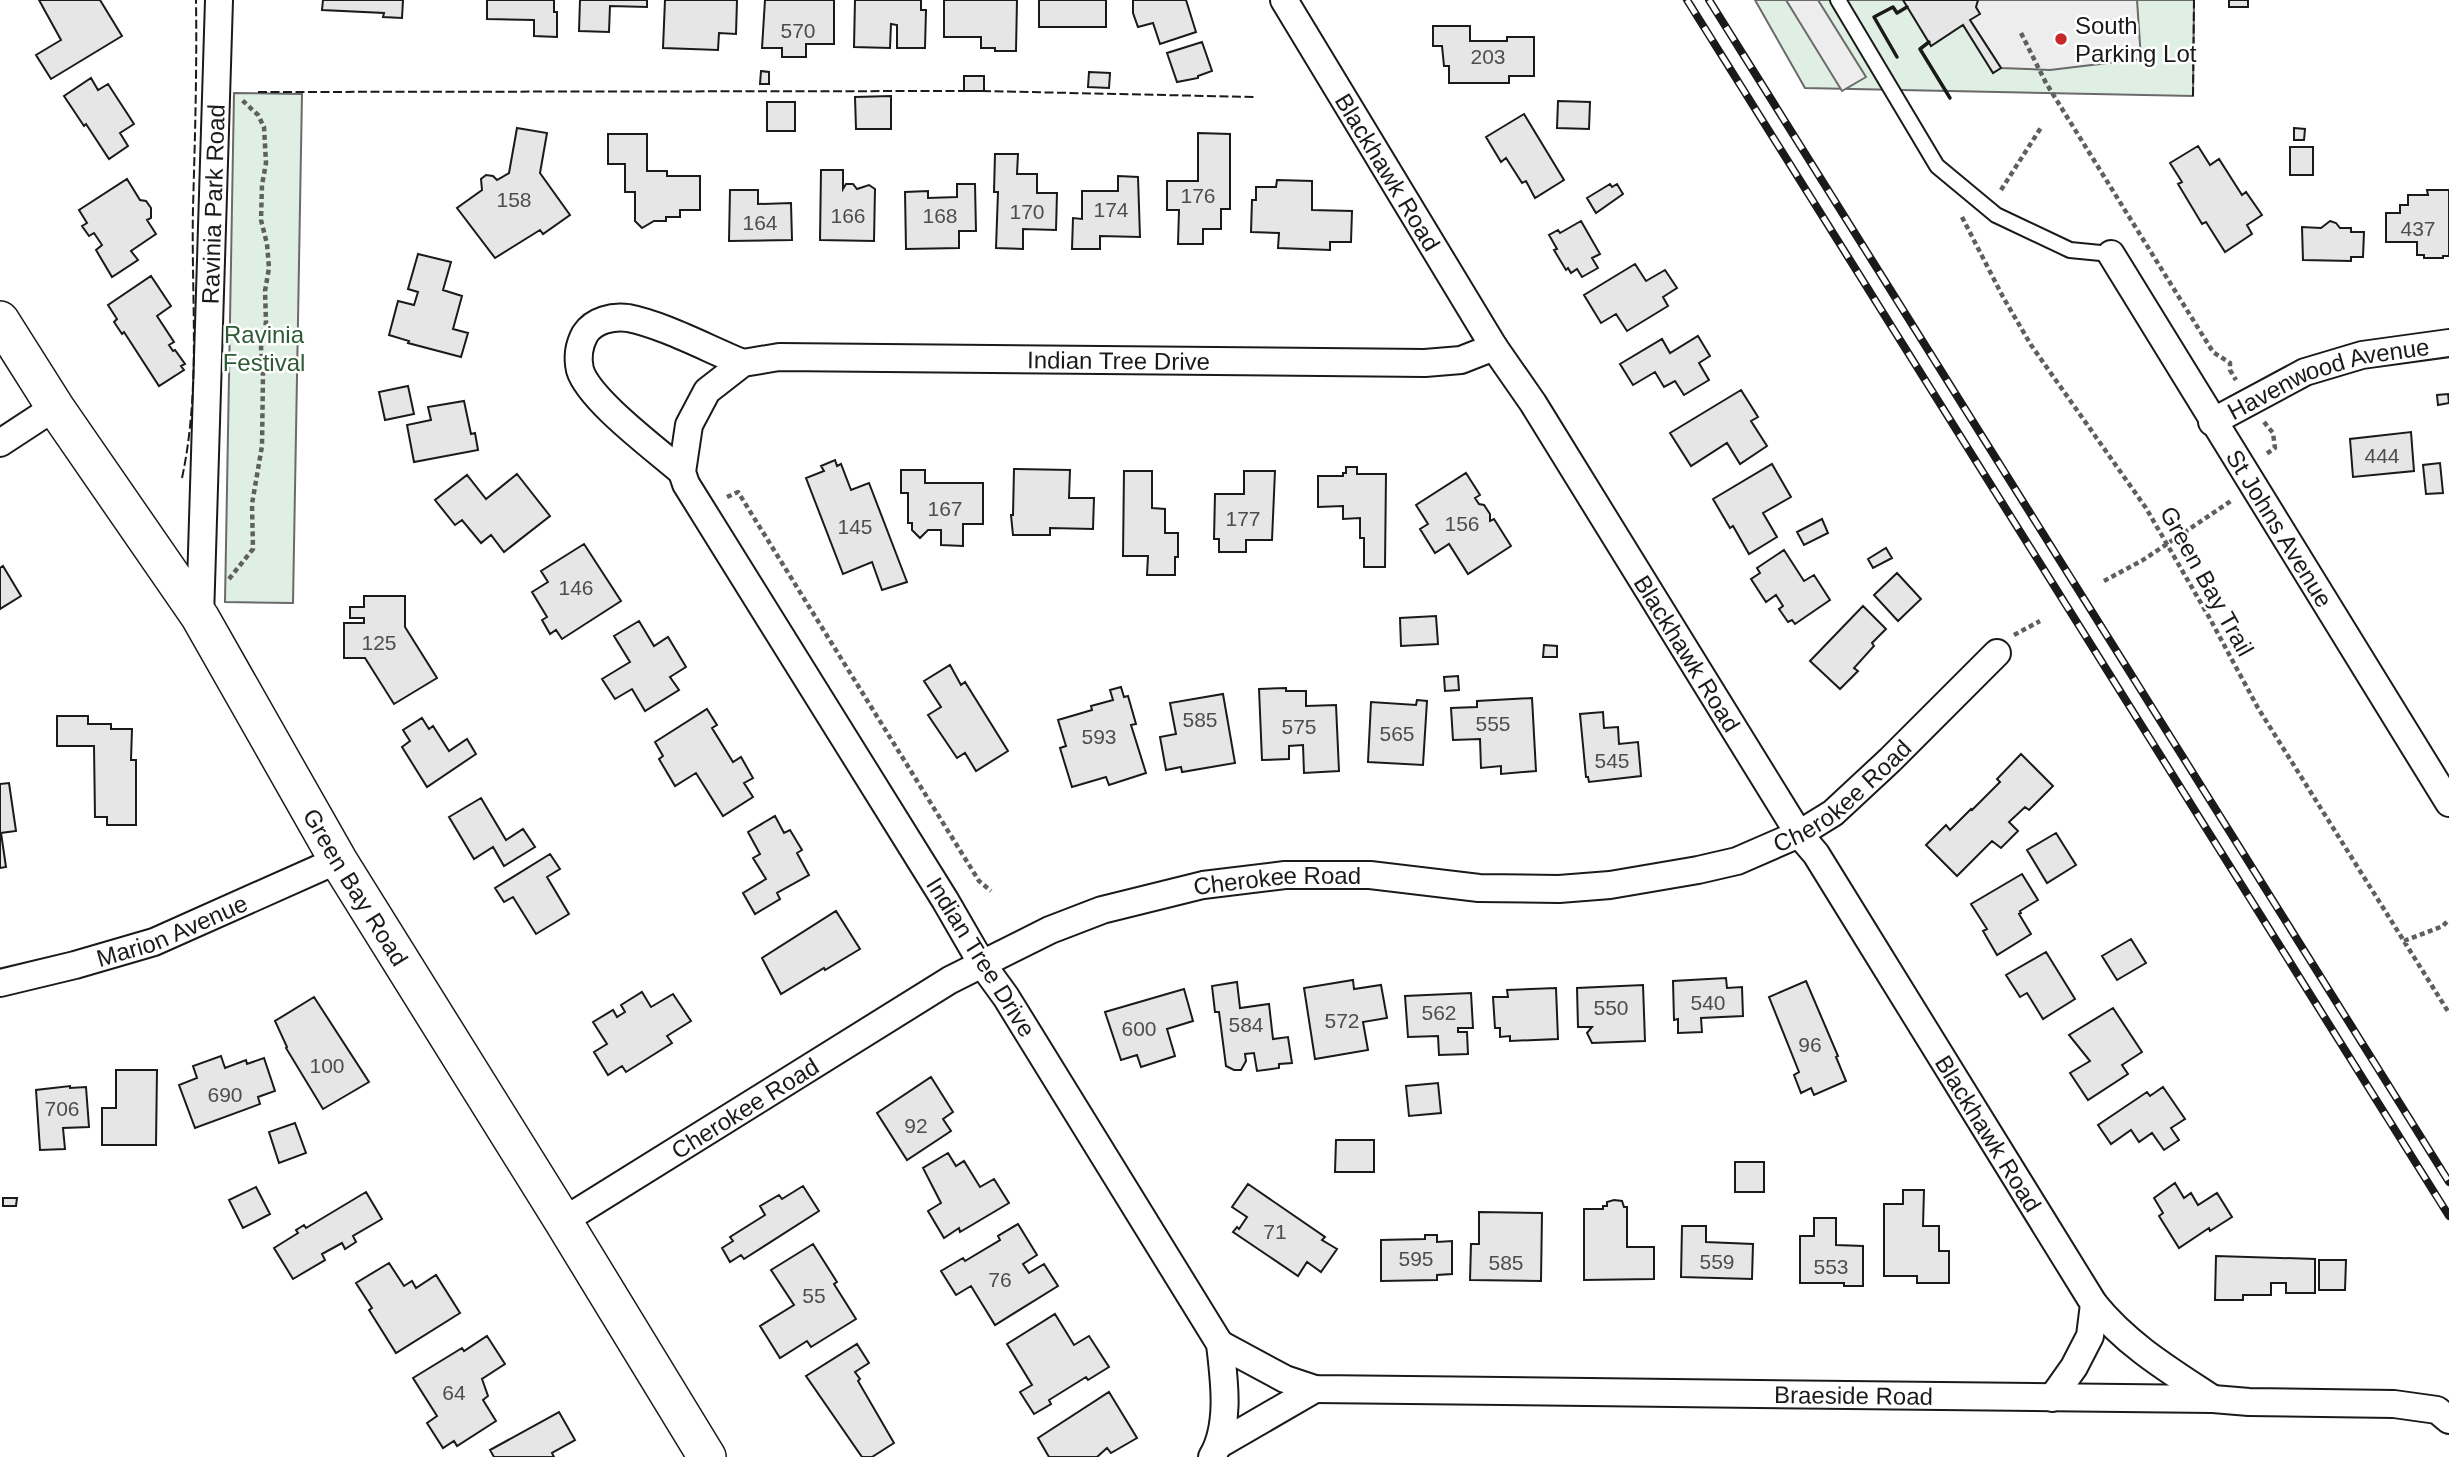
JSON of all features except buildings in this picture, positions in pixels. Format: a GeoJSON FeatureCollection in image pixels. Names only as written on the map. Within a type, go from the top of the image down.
{"type":"FeatureCollection","features":[{"type":"Feature","properties":{"kind":"main road","name":"Green Bay Road"},"geometry":{"type":"LineString","coordinates":[[0,320],[55,407],[200,617],[338,860],[707,1457]]}},
{"type":"Feature","properties":{"kind":"street","name":"Ravinia Park Road"},"geometry":{"type":"LineString","coordinates":[[200,617],[219,0]]}},
{"type":"Feature","properties":{"kind":"street","name":"Blackhawk Road"},"geometry":{"type":"LineString","coordinates":[[1284,0],[1494,347],[1533,403],[1799,834],[1816,854],[2094,1304],[2110,1324],[2143,1353],[2213,1399]]}},
{"type":"Feature","properties":{"kind":"street","name":"St Johns Avenue"},"geometry":{"type":"LineString","coordinates":[[2110,254],[2449,803]]}},
{"type":"Feature","properties":{"kind":"street","name":"Indian Tree Drive"},"geometry":{"type":"LineString","coordinates":[[682,472],[604,404],[581,373],[579,361],[587,330],[609,318],[626,318],[648,324],[743,363]]}},
{"type":"Feature","properties":{"kind":"street","name":"Havenwood Avenue"},"geometry":{"type":"LineString","coordinates":[[2212,422],[2305,372],[2362,355],[2449,343]]}},
{"type":"Feature","properties":{"kind":"street","name":"Indian Tree Drive"},"geometry":{"type":"LineString","coordinates":[[1216,1450],[1224,1394],[1220,1344],[686,484],[682,472],[689,425],[707,391],[743,363],[779,358],[1424,363],[1461,360],[1494,347]]}},
{"type":"Feature","properties":{"kind":"street"},"geometry":{"type":"LineString","coordinates":[[0,443],[55,407]]}},
{"type":"Feature","properties":{"kind":"street","name":"Cherokee Road"},"geometry":{"type":"LineString","coordinates":[[563,1221],[937,988],[1050,930],[1102,910],[1203,885],[1285,875],[1358,875],[1479,888],[1559,889],[1610,885],[1737,861],[1799,834],[1840,806],[1891,760],[1997,653]]}},
{"type":"Feature","properties":{"kind":"street","name":"Marion Avenue"},"geometry":{"type":"LineString","coordinates":[[0,983],[154,942],[338,860]]}},
{"type":"Feature","properties":{"kind":"street"},"geometry":{"type":"LineString","coordinates":[[2053,1398],[2074,1367],[2090,1336],[2094,1304]]}},
{"type":"Feature","properties":{"kind":"street","name":"Braeside Road"},"geometry":{"type":"LineString","coordinates":[[1220,1344],[1285,1380],[1315,1389],[2213,1399],[2394,1404],[2437,1410],[2449,1420]]}},
{"type":"Feature","properties":{"kind":"street"},"geometry":{"type":"LineString","coordinates":[[1216,1450],[1315,1389]]}},
{"type":"Feature","properties":{"kind":"lane"},"geometry":{"type":"LineString","coordinates":[[1838,0],[1937,166],[1996,215],[2070,250],[2110,254]]}},
{"type":"Feature","properties":{"kind":"path"},"geometry":{"type":"LineString","coordinates":[[2021,33],[2053,94],[2213,352],[2230,363],[2230,370],[2249,402],[2273,433],[2276,448],[2247,478],[2167,543],[2143,560],[2104,581]]}},
{"type":"Feature","properties":{"kind":"path"},"geometry":{"type":"LineString","coordinates":[[216,87],[247,103],[264,127],[266,163],[261,220],[267,244],[268,268],[265,291],[266,322],[261,347],[262,446],[253,504],[253,549],[222,587]]}},
{"type":"Feature","properties":{"kind":"path"},"geometry":{"type":"LineString","coordinates":[[1989,208],[2042,127]]}},
{"type":"Feature","properties":{"kind":"path","name":"Green Bay Trail"},"geometry":{"type":"LineString","coordinates":[[1961,214],[2031,345],[2146,508],[2258,708],[2449,1013]]}},
{"type":"Feature","properties":{"kind":"path"},"geometry":{"type":"LineString","coordinates":[[702,511],[738,492],[979,881],[991,891]]}},
{"type":"Feature","properties":{"kind":"path"},"geometry":{"type":"LineString","coordinates":[[2403,941],[2443,926],[2449,919]]}},
{"type":"Feature","properties":{"kind":"green space"},"geometry":{"type":"Polygon","coordinates":[[[1755,0],[2194,0],[2193,96],[1805,88],[1755,0]]]}},
{"type":"Feature","properties":{"kind":"green space","name":"Ravinia Festival"},"geometry":{"type":"Polygon","coordinates":[[[234,93],[302,94],[293,603],[225,602],[234,93]]]}},
{"type":"Feature","properties":{"kind":"shaded area"},"geometry":{"type":"Polygon","coordinates":[[[1786,0],[1818,0],[1866,77],[1842,91],[1786,0]]]}},
{"type":"Feature","properties":{"kind":"shaded area","name":"South Parking Lot"},"geometry":{"type":"Polygon","coordinates":[[[1978,0],[2137,0],[2141,59],[2050,70],[2001,68],[1970,20],[1978,0]]]}},
{"type":"Feature","properties":{"kind":"railway"},"geometry":{"type":"LineString","coordinates":[[1687,0],[2449,1216]]}},
{"type":"Feature","properties":{"kind":"railway"},"geometry":{"type":"LineString","coordinates":[[1709,0],[2449,1182]]}},
{"type":"Feature","properties":{"kind":"fence"},"geometry":{"type":"LineString","coordinates":[[182,478],[188,445],[194,343],[196,0]]}},
{"type":"Feature","properties":{"kind":"fence"},"geometry":{"type":"LineString","coordinates":[[2193,96],[2194,0]]}},
{"type":"Feature","properties":{"kind":"fence"},"geometry":{"type":"LineString","coordinates":[[258,92],[968,91]]}},
{"type":"Feature","properties":{"kind":"fence"},"geometry":{"type":"LineString","coordinates":[[982,91],[1254,97]]}},
{"type":"Feature","properties":{"kind":"wall"},"geometry":{"type":"LineString","coordinates":[[1897,57],[1874,17],[1893,7],[1897,13],[1907,7]]}},
{"type":"Feature","properties":{"kind":"wall"},"geometry":{"type":"LineString","coordinates":[[1929,42],[1920,49],[1950,98]]}},
{"type":"Feature","properties":{"kind":"place","name":"South Parking Lot"},"geometry":{"type":"Point","coordinates":[2061,39]}}]}
